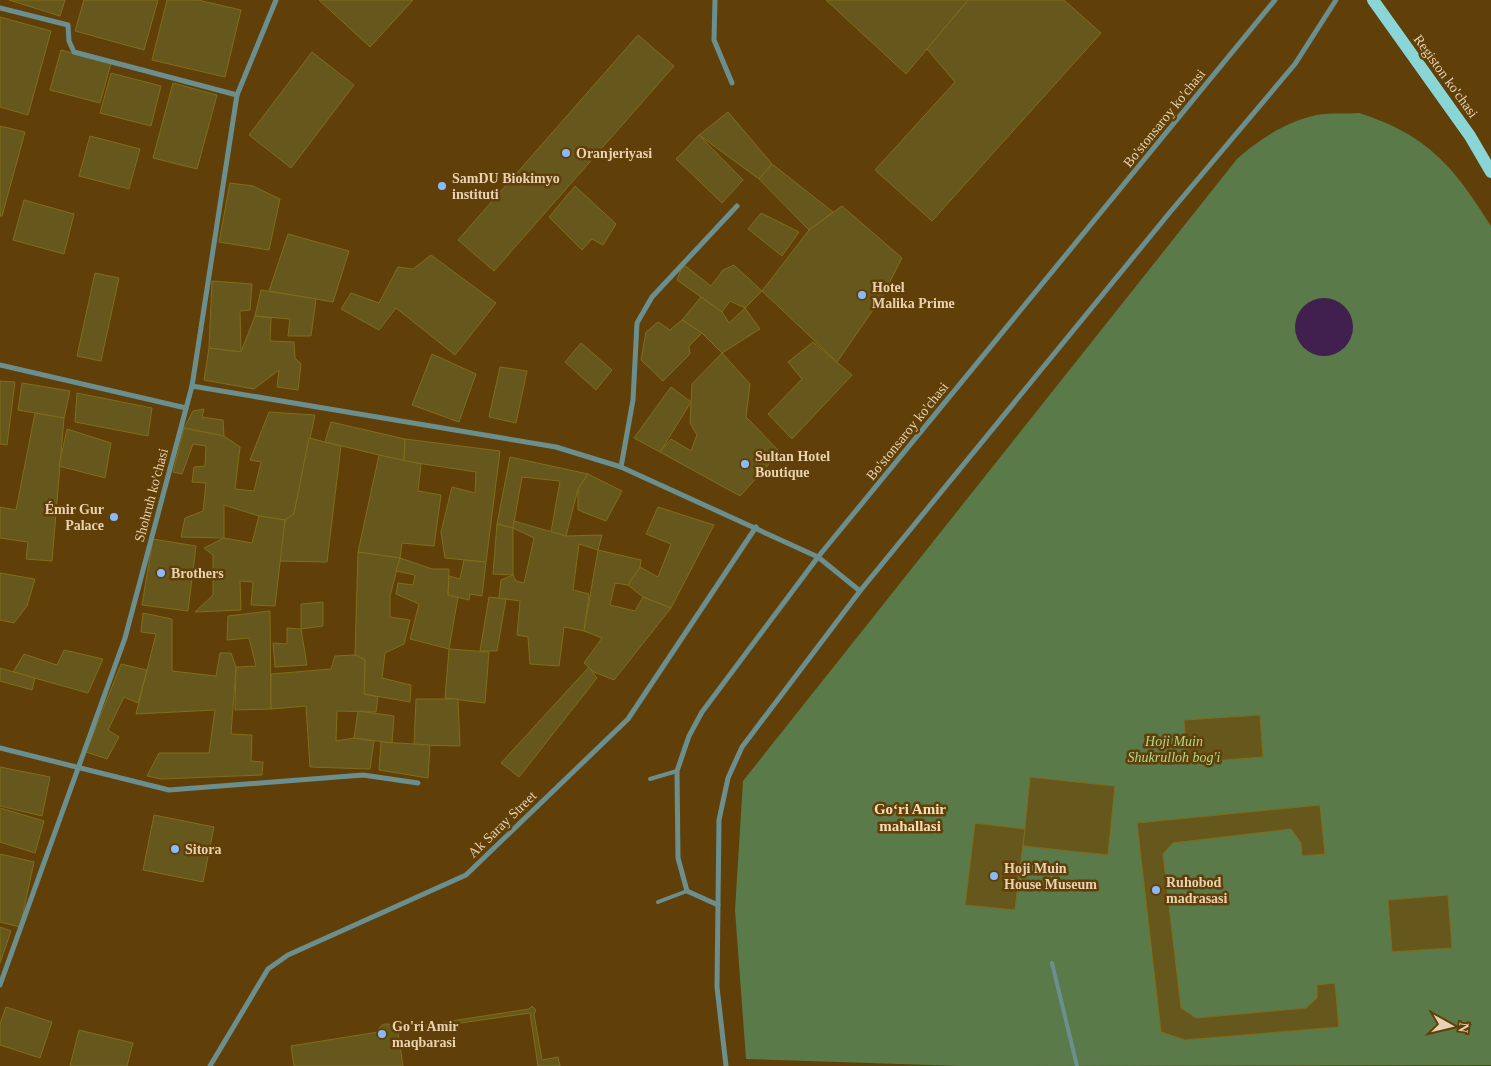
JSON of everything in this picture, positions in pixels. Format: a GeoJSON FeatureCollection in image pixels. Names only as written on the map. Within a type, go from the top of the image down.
{"type":"FeatureCollection","features":[{"type":"Feature","properties":{"kind":"main road","name":"Registon ko'chasi"},"geometry":{"type":"LineString","coordinates":[[1373,0],[1470,136],[1491,172]]}},
{"type":"Feature","properties":{"kind":"street","name":"Shohruh ko'chasi"},"geometry":{"type":"LineString","coordinates":[[0,985],[125,638],[192,386],[237,95],[276,0]]}},
{"type":"Feature","properties":{"kind":"street"},"geometry":{"type":"LineString","coordinates":[[715,0],[714,40],[732,83]]}},
{"type":"Feature","properties":{"kind":"street","name":"Bo'stonsaroy ko'chasi"},"geometry":{"type":"LineString","coordinates":[[687,891],[678,858],[677,772],[689,736],[702,712],[818,557],[1275,0]]}},
{"type":"Feature","properties":{"kind":"street"},"geometry":{"type":"LineString","coordinates":[[726,1066],[717,987],[719,820],[722,799],[734,762],[742,747],[860,591],[1171,211],[1295,64],[1336,0]]}},
{"type":"Feature","properties":{"kind":"street"},"geometry":{"type":"LineString","coordinates":[[0,8],[68,25],[69,40],[74,52],[237,95]]}},
{"type":"Feature","properties":{"kind":"street"},"geometry":{"type":"LineString","coordinates":[[621,467],[632,400],[637,323],[652,297],[738,206]]}},
{"type":"Feature","properties":{"kind":"street"},"geometry":{"type":"LineString","coordinates":[[0,366],[186,408]]}},
{"type":"Feature","properties":{"kind":"street"},"geometry":{"type":"LineString","coordinates":[[192,386],[556,446],[621,467],[756,527],[818,557],[860,591]]}},
{"type":"Feature","properties":{"kind":"street","name":"Ak Saray Street"},"geometry":{"type":"LineString","coordinates":[[210,1066],[268,969],[288,956],[466,874],[628,719],[756,527]]}},
{"type":"Feature","properties":{"kind":"street"},"geometry":{"type":"LineString","coordinates":[[0,748],[169,790],[364,775],[418,783]]}},
{"type":"Feature","properties":{"kind":"street"},"geometry":{"type":"LineString","coordinates":[[687,891],[718,905]]}},
{"type":"Feature","properties":{"kind":"lane"},"geometry":{"type":"LineString","coordinates":[[650,779],[677,772]]}},
{"type":"Feature","properties":{"kind":"lane"},"geometry":{"type":"LineString","coordinates":[[658,902],[687,891]]}},
{"type":"Feature","properties":{"kind":"lane"},"geometry":{"type":"LineString","coordinates":[[1052,963],[1077,1066]]}},
{"type":"Feature","properties":{"kind":"green space","name":"Hoji Muin Shukrulloh bog'i"},"geometry":{"type":"Polygon","coordinates":[[[1359,113],[1404,132],[1437,156],[1451,170],[1478,205],[1491,226],[1491,1065],[961,1066],[746,1059],[735,910],[743,781],[1237,159],[1266,137],[1288,124],[1324,114],[1359,113]]]}},
{"type":"Feature","properties":{"kind":"shaded area"},"geometry":{"type":"Polygon","coordinates":[[[1318,298],[1330,298],[1340,302],[1349,311],[1353,333],[1345,348],[1330,356],[1318,356],[1308,352],[1299,343],[1295,333],[1295,321],[1299,311],[1308,302],[1318,298]]]}},
{"type":"Feature","properties":{"kind":"building"},"geometry":{"type":"Polygon","coordinates":[[[9,0],[65,0],[60,16],[9,0]]]}},
{"type":"Feature","properties":{"kind":"building"},"geometry":{"type":"Polygon","coordinates":[[[84,0],[158,0],[144,50],[75,31],[84,0]]]}},
{"type":"Feature","properties":{"kind":"building"},"geometry":{"type":"Polygon","coordinates":[[[167,0],[198,0],[241,10],[225,77],[152,60],[167,0]]]}},
{"type":"Feature","properties":{"kind":"building"},"geometry":{"type":"Polygon","coordinates":[[[319,0],[413,0],[370,47],[319,0]]]}},
{"type":"Feature","properties":{"kind":"building"},"geometry":{"type":"Polygon","coordinates":[[[826,0],[968,0],[906,74],[826,0]]]}},
{"type":"Feature","properties":{"kind":"building"},"geometry":{"type":"Polygon","coordinates":[[[968,0],[1064,0],[1101,33],[932,221],[875,170],[955,82],[927,49],[968,0]]]}},
{"type":"Feature","properties":{"kind":"building"},"geometry":{"type":"Polygon","coordinates":[[[0,17],[51,31],[28,115],[0,107],[0,17]]]}},
{"type":"Feature","properties":{"kind":"building","name":"Oranjeriyasi"},"geometry":{"type":"Polygon","coordinates":[[[638,35],[674,66],[494,271],[458,240],[638,35]]]}},
{"type":"Feature","properties":{"kind":"building"},"geometry":{"type":"Polygon","coordinates":[[[61,50],[111,63],[100,103],[50,90],[61,50]]]}},
{"type":"Feature","properties":{"kind":"building"},"geometry":{"type":"Polygon","coordinates":[[[312,52],[354,85],[291,168],[249,135],[312,52]]]}},
{"type":"Feature","properties":{"kind":"building"},"geometry":{"type":"Polygon","coordinates":[[[111,73],[161,86],[151,126],[100,113],[111,73]]]}},
{"type":"Feature","properties":{"kind":"building"},"geometry":{"type":"Polygon","coordinates":[[[173,83],[217,95],[197,169],[153,158],[173,83]]]}},
{"type":"Feature","properties":{"kind":"building"},"geometry":{"type":"Polygon","coordinates":[[[728,112],[772,164],[759,179],[699,135],[728,112]]]}},
{"type":"Feature","properties":{"kind":"building"},"geometry":{"type":"Polygon","coordinates":[[[0,126],[25,132],[2,216],[0,216],[0,126]]]}},
{"type":"Feature","properties":{"kind":"building"},"geometry":{"type":"Polygon","coordinates":[[[699,135],[743,180],[722,203],[676,159],[699,135]]]}},
{"type":"Feature","properties":{"kind":"building"},"geometry":{"type":"Polygon","coordinates":[[[90,136],[140,149],[129,189],[79,176],[90,136]]]}},
{"type":"Feature","properties":{"kind":"building"},"geometry":{"type":"Polygon","coordinates":[[[772,164],[833,212],[809,230],[759,179],[772,164]]]}},
{"type":"Feature","properties":{"kind":"building"},"geometry":{"type":"Polygon","coordinates":[[[230,183],[253,186],[280,199],[269,250],[219,242],[230,183]]]}},
{"type":"Feature","properties":{"kind":"building"},"geometry":{"type":"Polygon","coordinates":[[[575,186],[616,224],[603,245],[592,239],[582,250],[549,217],[575,186]]]}},
{"type":"Feature","properties":{"kind":"building"},"geometry":{"type":"Polygon","coordinates":[[[24,200],[74,214],[64,254],[13,240],[24,200]]]}},
{"type":"Feature","properties":{"kind":"building"},"geometry":{"type":"Polygon","coordinates":[[[842,206],[902,258],[882,297],[837,362],[762,291],[809,230],[842,206]]]}},
{"type":"Feature","properties":{"kind":"building"},"geometry":{"type":"Polygon","coordinates":[[[761,213],[799,232],[782,256],[748,229],[761,213]]]}},
{"type":"Feature","properties":{"kind":"building"},"geometry":{"type":"Polygon","coordinates":[[[288,234],[349,251],[333,302],[269,291],[288,234]]]}},
{"type":"Feature","properties":{"kind":"building"},"geometry":{"type":"Polygon","coordinates":[[[431,255],[496,303],[455,355],[396,308],[379,330],[341,309],[351,293],[379,303],[398,267],[413,269],[431,255]]]}},
{"type":"Feature","properties":{"kind":"building"},"geometry":{"type":"Polygon","coordinates":[[[683,264],[711,286],[723,270],[734,265],[762,291],[745,308],[730,301],[722,312],[677,280],[683,264]]]}},
{"type":"Feature","properties":{"kind":"building"},"geometry":{"type":"Polygon","coordinates":[[[95,273],[119,278],[101,361],[77,356],[95,273]]]}},
{"type":"Feature","properties":{"kind":"building"},"geometry":{"type":"Polygon","coordinates":[[[212,281],[252,284],[250,310],[240,311],[241,352],[209,348],[212,281]]]}},
{"type":"Feature","properties":{"kind":"building"},"geometry":{"type":"Polygon","coordinates":[[[261,290],[316,299],[311,336],[288,336],[290,319],[255,316],[261,290]]]}},
{"type":"Feature","properties":{"kind":"building"},"geometry":{"type":"Polygon","coordinates":[[[701,297],[722,312],[729,323],[745,308],[760,329],[722,353],[702,333],[682,320],[701,297]]]}},
{"type":"Feature","properties":{"kind":"building"},"geometry":{"type":"Polygon","coordinates":[[[255,316],[271,318],[270,341],[294,342],[295,358],[301,364],[298,390],[277,387],[279,370],[254,389],[204,380],[209,348],[241,352],[255,316]]]}},
{"type":"Feature","properties":{"kind":"building"},"geometry":{"type":"Polygon","coordinates":[[[682,320],[702,333],[689,346],[690,354],[663,381],[641,360],[646,332],[658,322],[670,330],[682,320]]]}},
{"type":"Feature","properties":{"kind":"building"},"geometry":{"type":"Polygon","coordinates":[[[813,342],[852,375],[792,439],[768,414],[802,379],[788,362],[813,342]]]}},
{"type":"Feature","properties":{"kind":"building"},"geometry":{"type":"Polygon","coordinates":[[[581,343],[612,370],[596,390],[565,362],[581,343]]]}},
{"type":"Feature","properties":{"kind":"building"},"geometry":{"type":"Polygon","coordinates":[[[722,353],[750,384],[746,417],[780,452],[740,496],[660,452],[671,439],[691,451],[697,435],[690,423],[692,384],[722,353]]]}},
{"type":"Feature","properties":{"kind":"building"},"geometry":{"type":"Polygon","coordinates":[[[432,354],[476,374],[459,422],[412,405],[432,354]]]}},
{"type":"Feature","properties":{"kind":"building"},"geometry":{"type":"Polygon","coordinates":[[[500,367],[527,371],[516,423],[489,417],[500,367]]]}},
{"type":"Feature","properties":{"kind":"building"},"geometry":{"type":"Polygon","coordinates":[[[0,381],[15,382],[7,445],[0,444],[0,381]]]}},
{"type":"Feature","properties":{"kind":"building"},"geometry":{"type":"Polygon","coordinates":[[[22,383],[70,391],[64,418],[18,410],[22,383]]]}},
{"type":"Feature","properties":{"kind":"building"},"geometry":{"type":"Polygon","coordinates":[[[671,387],[691,402],[660,452],[634,438],[671,387]]]}},
{"type":"Feature","properties":{"kind":"building"},"geometry":{"type":"Polygon","coordinates":[[[77,393],[152,408],[148,436],[75,422],[77,393]]]}},
{"type":"Feature","properties":{"kind":"building"},"geometry":{"type":"Polygon","coordinates":[[[204,409],[202,417],[223,420],[224,436],[184,428],[193,411],[204,409]]]}},
{"type":"Feature","properties":{"kind":"building"},"geometry":{"type":"Polygon","coordinates":[[[269,412],[315,415],[294,514],[285,520],[259,516],[224,505],[224,538],[181,537],[185,518],[203,511],[206,483],[192,482],[194,467],[205,466],[206,446],[193,444],[182,474],[173,472],[184,428],[224,436],[240,447],[235,489],[254,491],[261,462],[250,460],[269,412]]]}},
{"type":"Feature","properties":{"kind":"building"},"geometry":{"type":"Polygon","coordinates":[[[35,413],[64,418],[52,561],[26,559],[28,542],[0,538],[0,507],[16,510],[35,413]]]}},
{"type":"Feature","properties":{"kind":"building"},"geometry":{"type":"Polygon","coordinates":[[[331,422],[405,439],[404,461],[325,442],[331,422]]]}},
{"type":"Feature","properties":{"kind":"building"},"geometry":{"type":"Polygon","coordinates":[[[67,429],[111,443],[105,478],[59,466],[67,429]]]}},
{"type":"Feature","properties":{"kind":"building"},"geometry":{"type":"Polygon","coordinates":[[[309,438],[341,446],[327,562],[278,561],[285,520],[294,514],[309,438]]]}},
{"type":"Feature","properties":{"kind":"building"},"geometry":{"type":"Polygon","coordinates":[[[405,439],[500,451],[486,562],[445,558],[441,532],[452,487],[475,493],[476,472],[404,461],[405,439]]]}},
{"type":"Feature","properties":{"kind":"building"},"geometry":{"type":"Polygon","coordinates":[[[379,455],[421,464],[418,491],[441,495],[434,546],[402,543],[400,558],[358,552],[379,455]]]}},
{"type":"Feature","properties":{"kind":"building"},"geometry":{"type":"Polygon","coordinates":[[[510,457],[588,474],[578,489],[566,536],[551,532],[560,481],[522,477],[513,528],[497,524],[510,457]]]}},
{"type":"Feature","properties":{"kind":"building"},"geometry":{"type":"Polygon","coordinates":[[[588,474],[622,491],[606,521],[578,510],[578,489],[588,474]]]}},
{"type":"Feature","properties":{"kind":"building"},"geometry":{"type":"Polygon","coordinates":[[[658,507],[714,525],[671,608],[643,597],[628,585],[640,567],[658,577],[671,544],[646,534],[658,507]]]}},
{"type":"Feature","properties":{"kind":"building"},"geometry":{"type":"Polygon","coordinates":[[[259,516],[285,520],[275,606],[251,605],[253,582],[240,581],[241,610],[195,612],[213,595],[213,555],[204,548],[224,538],[252,543],[259,516]]]}},
{"type":"Feature","properties":{"kind":"building"},"geometry":{"type":"Polygon","coordinates":[[[514,521],[566,536],[602,535],[598,550],[579,544],[573,590],[589,594],[584,631],[564,627],[559,666],[530,664],[528,637],[517,635],[520,601],[499,598],[501,580],[513,575],[516,581],[524,583],[534,538],[513,528],[514,521]]]}},
{"type":"Feature","properties":{"kind":"building"},"geometry":{"type":"Polygon","coordinates":[[[497,524],[513,528],[513,575],[493,574],[497,524]]]}},
{"type":"Feature","properties":{"kind":"building"},"geometry":{"type":"Polygon","coordinates":[[[153,539],[196,546],[188,611],[142,605],[153,539]]]}},
{"type":"Feature","properties":{"kind":"building"},"geometry":{"type":"Polygon","coordinates":[[[598,550],[641,560],[640,567],[628,585],[615,583],[610,605],[635,611],[643,597],[671,608],[614,680],[594,672],[584,663],[602,638],[584,631],[598,550]]]}},
{"type":"Feature","properties":{"kind":"building"},"geometry":{"type":"Polygon","coordinates":[[[358,552],[400,558],[390,596],[390,617],[410,620],[404,644],[385,653],[382,678],[411,685],[410,702],[364,694],[365,660],[355,655],[358,552]]]}},
{"type":"Feature","properties":{"kind":"building"},"geometry":{"type":"Polygon","coordinates":[[[400,558],[432,569],[449,569],[448,595],[458,597],[449,649],[410,639],[419,604],[396,594],[398,583],[413,585],[415,575],[396,571],[400,558]]]}},
{"type":"Feature","properties":{"kind":"building"},"geometry":{"type":"Polygon","coordinates":[[[464,560],[486,562],[482,596],[470,594],[469,600],[448,595],[449,576],[460,579],[464,560]]]}},
{"type":"Feature","properties":{"kind":"building"},"geometry":{"type":"Polygon","coordinates":[[[0,573],[35,579],[27,606],[14,623],[0,620],[0,573]]]}},
{"type":"Feature","properties":{"kind":"building"},"geometry":{"type":"Polygon","coordinates":[[[489,597],[506,599],[497,651],[480,651],[489,597]]]}},
{"type":"Feature","properties":{"kind":"building"},"geometry":{"type":"Polygon","coordinates":[[[323,602],[323,626],[301,629],[301,604],[323,602]]]}},
{"type":"Feature","properties":{"kind":"building"},"geometry":{"type":"Polygon","coordinates":[[[270,611],[271,709],[235,710],[236,667],[256,666],[249,638],[227,640],[228,616],[270,611]]]}},
{"type":"Feature","properties":{"kind":"building"},"geometry":{"type":"Polygon","coordinates":[[[143,613],[172,619],[172,671],[216,676],[220,653],[231,653],[236,667],[231,734],[252,735],[251,761],[263,762],[262,775],[161,779],[147,776],[159,753],[209,753],[215,710],[136,714],[156,634],[141,632],[143,613]]]}},
{"type":"Feature","properties":{"kind":"building"},"geometry":{"type":"Polygon","coordinates":[[[287,628],[301,629],[307,665],[275,667],[273,643],[287,644],[287,628]]]}},
{"type":"Feature","properties":{"kind":"building"},"geometry":{"type":"Polygon","coordinates":[[[449,649],[489,652],[485,703],[445,698],[449,649]]]}},
{"type":"Feature","properties":{"kind":"building"},"geometry":{"type":"Polygon","coordinates":[[[64,650],[103,659],[88,693],[13,672],[24,654],[57,665],[64,650]]]}},
{"type":"Feature","properties":{"kind":"building"},"geometry":{"type":"Polygon","coordinates":[[[355,655],[365,660],[364,694],[378,697],[376,712],[337,711],[336,741],[354,738],[374,741],[370,769],[310,767],[306,706],[271,709],[271,674],[331,669],[335,656],[355,655]]]}},
{"type":"Feature","properties":{"kind":"building"},"geometry":{"type":"Polygon","coordinates":[[[121,664],[147,670],[138,703],[124,697],[108,730],[119,737],[107,759],[86,752],[121,664]]]}},
{"type":"Feature","properties":{"kind":"building"},"geometry":{"type":"Polygon","coordinates":[[[589,667],[597,678],[519,777],[501,763],[589,667]]]}},
{"type":"Feature","properties":{"kind":"building"},"geometry":{"type":"Polygon","coordinates":[[[0,668],[35,678],[32,690],[0,681],[0,668]]]}},
{"type":"Feature","properties":{"kind":"building"},"geometry":{"type":"Polygon","coordinates":[[[416,699],[458,699],[460,746],[414,745],[416,699]]]}},
{"type":"Feature","properties":{"kind":"building"},"geometry":{"type":"Polygon","coordinates":[[[358,711],[394,716],[392,743],[354,738],[358,711]]]}},
{"type":"Feature","properties":{"kind":"building"},"geometry":{"type":"Polygon","coordinates":[[[1260,715],[1263,757],[1187,763],[1184,720],[1260,715]]]}},
{"type":"Feature","properties":{"kind":"building"},"geometry":{"type":"Polygon","coordinates":[[[381,742],[430,745],[428,778],[379,770],[381,742]]]}},
{"type":"Feature","properties":{"kind":"building"},"geometry":{"type":"Polygon","coordinates":[[[0,767],[50,777],[42,816],[0,806],[0,767]]]}},
{"type":"Feature","properties":{"kind":"building"},"geometry":{"type":"Polygon","coordinates":[[[1030,777],[1115,786],[1108,855],[1023,846],[1030,777]]]}},
{"type":"Feature","properties":{"kind":"building","name":"Ruhobod madrasasi"},"geometry":{"type":"Polygon","coordinates":[[[1320,805],[1325,854],[1302,856],[1301,843],[1291,829],[1173,843],[1163,854],[1181,1008],[1196,1018],[1306,1008],[1317,998],[1317,985],[1335,983],[1339,1027],[1185,1040],[1161,1032],[1137,823],[1320,805]]]}},
{"type":"Feature","properties":{"kind":"building"},"geometry":{"type":"Polygon","coordinates":[[[0,808],[44,821],[35,853],[0,842],[0,808]]]}},
{"type":"Feature","properties":{"kind":"building"},"geometry":{"type":"Polygon","coordinates":[[[154,815],[214,827],[203,882],[143,870],[154,815]]]}},
{"type":"Feature","properties":{"kind":"building","name":"Hoji Muin House Museum"},"geometry":{"type":"Polygon","coordinates":[[[975,823],[1025,829],[1015,910],[965,905],[975,823]]]}},
{"type":"Feature","properties":{"kind":"building"},"geometry":{"type":"Polygon","coordinates":[[[0,854],[34,862],[20,927],[0,922],[0,854]]]}},
{"type":"Feature","properties":{"kind":"building"},"geometry":{"type":"Polygon","coordinates":[[[1448,895],[1452,948],[1392,952],[1388,900],[1448,895]]]}},
{"type":"Feature","properties":{"kind":"building"},"geometry":{"type":"Polygon","coordinates":[[[0,927],[11,931],[0,963],[0,927]]]}},
{"type":"Feature","properties":{"kind":"building","name":"Go'ri Amir maqbarasi"},"geometry":{"type":"Polygon","coordinates":[[[532,1006],[536,1010],[534,1014],[542,1060],[558,1057],[560,1066],[538,1066],[530,1013],[398,1032],[403,1066],[294,1066],[291,1046],[378,1032],[384,1024],[389,1024],[393,1030],[529,1009],[532,1006]]]}},
{"type":"Feature","properties":{"kind":"building"},"geometry":{"type":"Polygon","coordinates":[[[6,1007],[52,1022],[40,1058],[0,1045],[0,1024],[6,1007]]]}},
{"type":"Feature","properties":{"kind":"building"},"geometry":{"type":"Polygon","coordinates":[[[79,1030],[133,1043],[127,1066],[70,1066],[79,1030]]]}},
{"type":"Feature","properties":{"kind":"place","name":"Oranjeriyasi"},"geometry":{"type":"Point","coordinates":[566,153]}},
{"type":"Feature","properties":{"kind":"place","name":"SamDU Biokimyo instituti"},"geometry":{"type":"Point","coordinates":[442,186]}},
{"type":"Feature","properties":{"kind":"place","name":"Hotel Malika Prime"},"geometry":{"type":"Point","coordinates":[862,295]}},
{"type":"Feature","properties":{"kind":"place","name":"Sultan Hotel Boutique"},"geometry":{"type":"Point","coordinates":[745,464]}},
{"type":"Feature","properties":{"kind":"place","name":"Émir Gur Palace"},"geometry":{"type":"Point","coordinates":[114,517]}},
{"type":"Feature","properties":{"kind":"place","name":"Brothers"},"geometry":{"type":"Point","coordinates":[161,573]}},
{"type":"Feature","properties":{"kind":"place","name":"Sitora"},"geometry":{"type":"Point","coordinates":[175,849]}},
{"type":"Feature","properties":{"kind":"place","name":"Hoji Muin House Museum"},"geometry":{"type":"Point","coordinates":[994,876]}},
{"type":"Feature","properties":{"kind":"place","name":"Ruhobod madrasasi"},"geometry":{"type":"Point","coordinates":[1156,890]}},
{"type":"Feature","properties":{"kind":"place","name":"Go'ri Amir maqbarasi"},"geometry":{"type":"Point","coordinates":[382,1034]}},
{"type":"Feature","properties":{"kind":"district","name":"Go‘ri Amir mahallasi"},"geometry":{"type":"Point","coordinates":[910,818]}}]}
